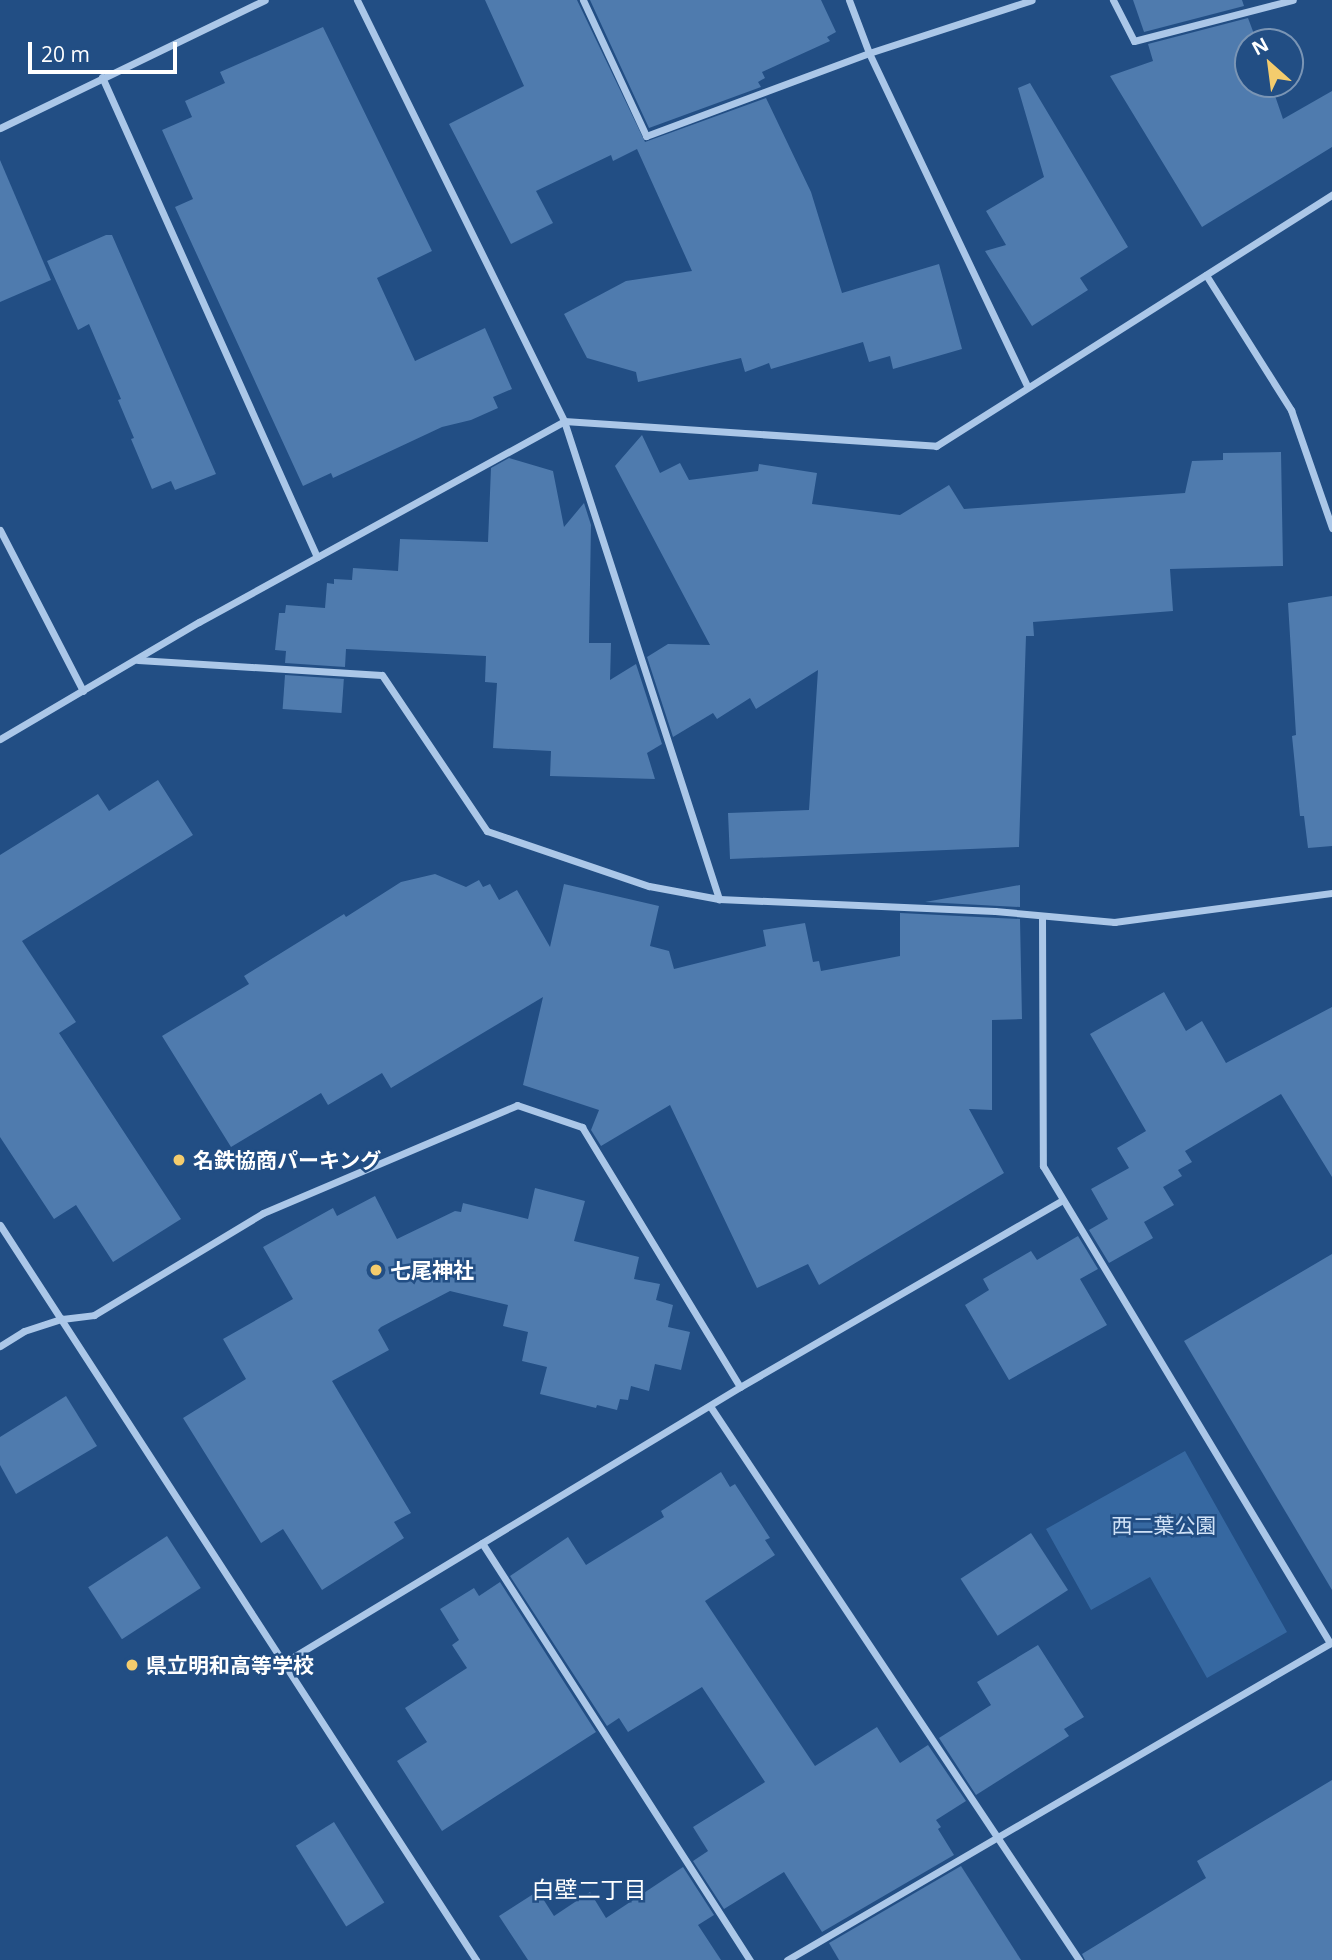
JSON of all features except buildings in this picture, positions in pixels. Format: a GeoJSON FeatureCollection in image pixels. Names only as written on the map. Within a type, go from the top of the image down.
{"type":"FeatureCollection","features":[{"type":"Feature","properties":{"kind":"street"},"geometry":{"type":"LineString","coordinates":[[0,128],[265,0]]}},
{"type":"Feature","properties":{"kind":"street"},"geometry":{"type":"LineString","coordinates":[[357,0],[564,421],[719,899]]}},
{"type":"Feature","properties":{"kind":"street"},"geometry":{"type":"LineString","coordinates":[[583,0],[646,136],[869,53],[1032,0]]}},
{"type":"Feature","properties":{"kind":"street"},"geometry":{"type":"LineString","coordinates":[[849,0],[869,53],[1027,386]]}},
{"type":"Feature","properties":{"kind":"street"},"geometry":{"type":"LineString","coordinates":[[1113,0],[1134,41],[1293,0]]}},
{"type":"Feature","properties":{"kind":"street"},"geometry":{"type":"LineString","coordinates":[[102,77],[317,556]]}},
{"type":"Feature","properties":{"kind":"street"},"geometry":{"type":"LineString","coordinates":[[0,739],[317,556],[564,421],[936,446],[1332,195]]}},
{"type":"Feature","properties":{"kind":"street"},"geometry":{"type":"LineString","coordinates":[[1206,275],[1291,410],[1332,528]]}},
{"type":"Feature","properties":{"kind":"street"},"geometry":{"type":"LineString","coordinates":[[0,530],[83,691]]}},
{"type":"Feature","properties":{"kind":"street"},"geometry":{"type":"LineString","coordinates":[[138,660],[383,675],[487,831],[649,886],[719,899],[995,911],[1114,922],[1332,892]]}},
{"type":"Feature","properties":{"kind":"street"},"geometry":{"type":"LineString","coordinates":[[787,1960],[1331,1642],[1062,1200],[1044,1166],[1042,916]]}},
{"type":"Feature","properties":{"kind":"street"},"geometry":{"type":"LineString","coordinates":[[0,1346],[24,1331],[62,1319],[94,1315],[263,1213],[517,1105],[582,1127],[740,1387]]}},
{"type":"Feature","properties":{"kind":"street"},"geometry":{"type":"LineString","coordinates":[[285,1662],[740,1387],[1062,1200]]}},
{"type":"Feature","properties":{"kind":"street"},"geometry":{"type":"LineString","coordinates":[[0,1225],[476,1960]]}},
{"type":"Feature","properties":{"kind":"street"},"geometry":{"type":"LineString","coordinates":[[710,1406],[1079,1960]]}},
{"type":"Feature","properties":{"kind":"street"},"geometry":{"type":"LineString","coordinates":[[482,1542],[750,1960]]}},
{"type":"Feature","properties":{"kind":"green space","name":"西二葉公園"},"geometry":{"type":"Polygon","coordinates":[[[1185,1451],[1287,1632],[1207,1678],[1150,1577],[1091,1610],[1046,1529],[1185,1451]]]}},
{"type":"Feature","properties":{"kind":"place","name":"名鉄協商パーキング"},"geometry":{"type":"Point","coordinates":[179,1160]}},
{"type":"Feature","properties":{"kind":"place","name":"七尾神社"},"geometry":{"type":"Point","coordinates":[376,1270]}},
{"type":"Feature","properties":{"kind":"place","name":"県立明和高等学校"},"geometry":{"type":"Point","coordinates":[132,1665]}},
{"type":"Feature","properties":{"kind":"district","name":"白壁二丁目"},"geometry":{"type":"Point","coordinates":[589,1889]}}]}
